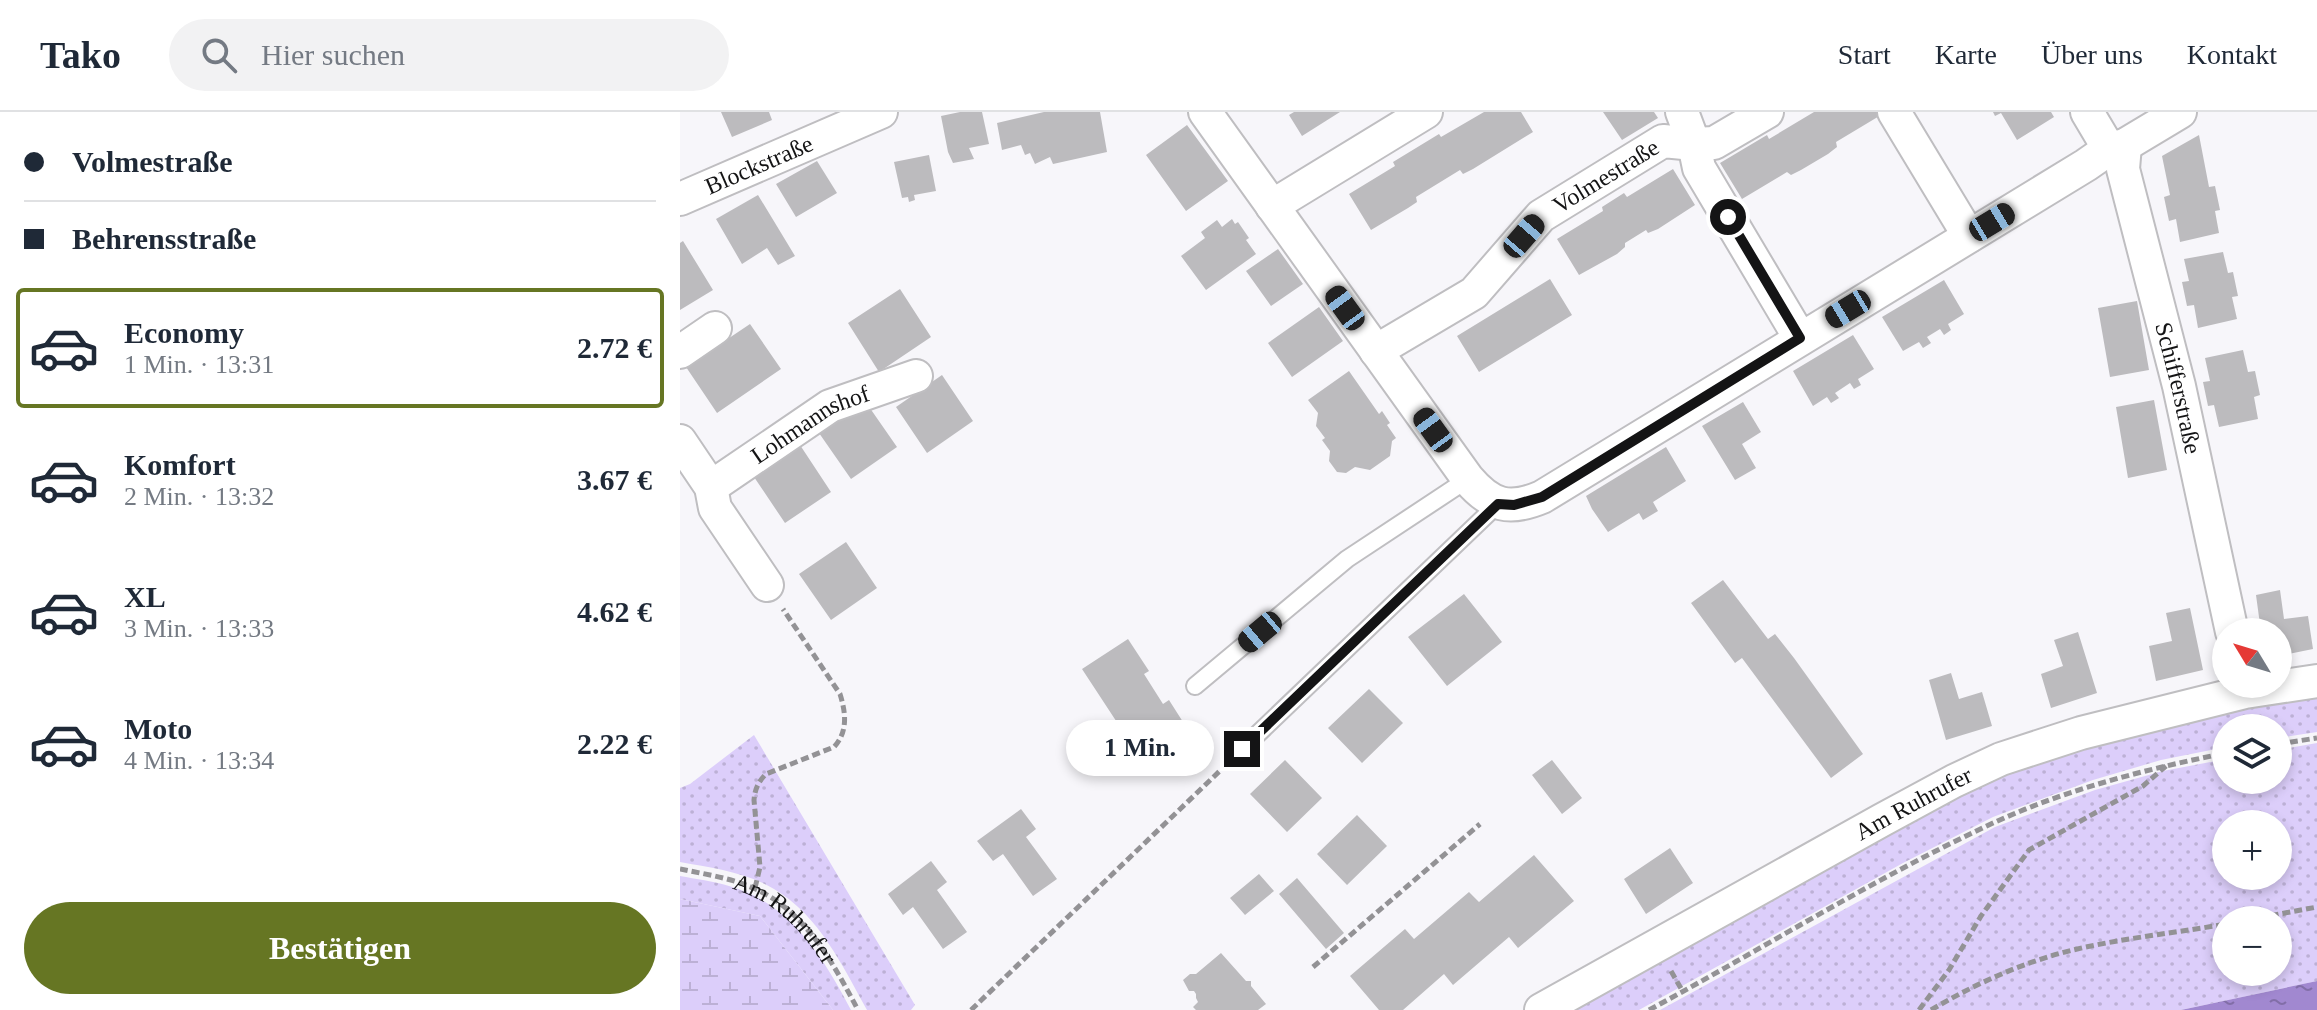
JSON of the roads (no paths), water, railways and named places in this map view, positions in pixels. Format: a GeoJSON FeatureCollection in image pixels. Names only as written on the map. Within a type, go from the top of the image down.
{"type":"FeatureCollection","features":[{"type":"Feature","properties":{"kind":"street","name":"Blockstraße"},"geometry":{"type":"LineString","coordinates":[[680,199],[881,112]]}},
{"type":"Feature","properties":{"kind":"street"},"geometry":{"type":"LineString","coordinates":[[1205,112],[1468,479],[1479,492],[1498,504],[1514,505],[1542,497],[1969,236],[2180,112]]}},
{"type":"Feature","properties":{"kind":"street"},"geometry":{"type":"LineString","coordinates":[[1272,206],[1385,123],[1426,112]]}},
{"type":"Feature","properties":{"kind":"street","name":"Volmestraße"},"geometry":{"type":"LineString","coordinates":[[1682,112],[1699,168],[1800,338]]}},
{"type":"Feature","properties":{"kind":"street","name":"Volmestraße"},"geometry":{"type":"LineString","coordinates":[[1376,351],[1474,293],[1541,216],[1663,141],[1714,143],[1767,112]]}},
{"type":"Feature","properties":{"kind":"street"},"geometry":{"type":"LineString","coordinates":[[1894,112],[1969,236]]}},
{"type":"Feature","properties":{"kind":"street"},"geometry":{"type":"LineString","coordinates":[[2087,112],[2117,147]]}},
{"type":"Feature","properties":{"kind":"street","name":"Schifferstraße"},"geometry":{"type":"LineString","coordinates":[[2117,147],[2179,386],[2229,618]]}},
{"type":"Feature","properties":{"kind":"street"},"geometry":{"type":"LineString","coordinates":[[680,352],[715,328]]}},
{"type":"Feature","properties":{"kind":"street","name":"Lohmannshof"},"geometry":{"type":"LineString","coordinates":[[711,487],[830,406],[916,376]]}},
{"type":"Feature","properties":{"kind":"street"},"geometry":{"type":"LineString","coordinates":[[680,441],[711,487],[715,508],[767,585]]}},
{"type":"Feature","properties":{"kind":"street","name":"Am Ruhrufer"},"geometry":{"type":"LineString","coordinates":[[2292,683],[2317,681]]}},
{"type":"Feature","properties":{"kind":"street","name":"Am Ruhrufer"},"geometry":{"type":"LineString","coordinates":[[1541,1010],[1906,807],[2001,759],[2212,697]]}},
{"type":"Feature","properties":{"kind":"lane"},"geometry":{"type":"LineString","coordinates":[[1195,686],[1347,559],[1468,479]]}},
{"type":"Feature","properties":{"kind":"lane"},"geometry":{"type":"LineString","coordinates":[[1242,749],[1498,504]]}},
{"type":"Feature","properties":{"kind":"water"},"geometry":{"type":"Polygon","coordinates":[[[2317,981],[2317,1010],[2181,1010],[2317,981]]]}}]}
